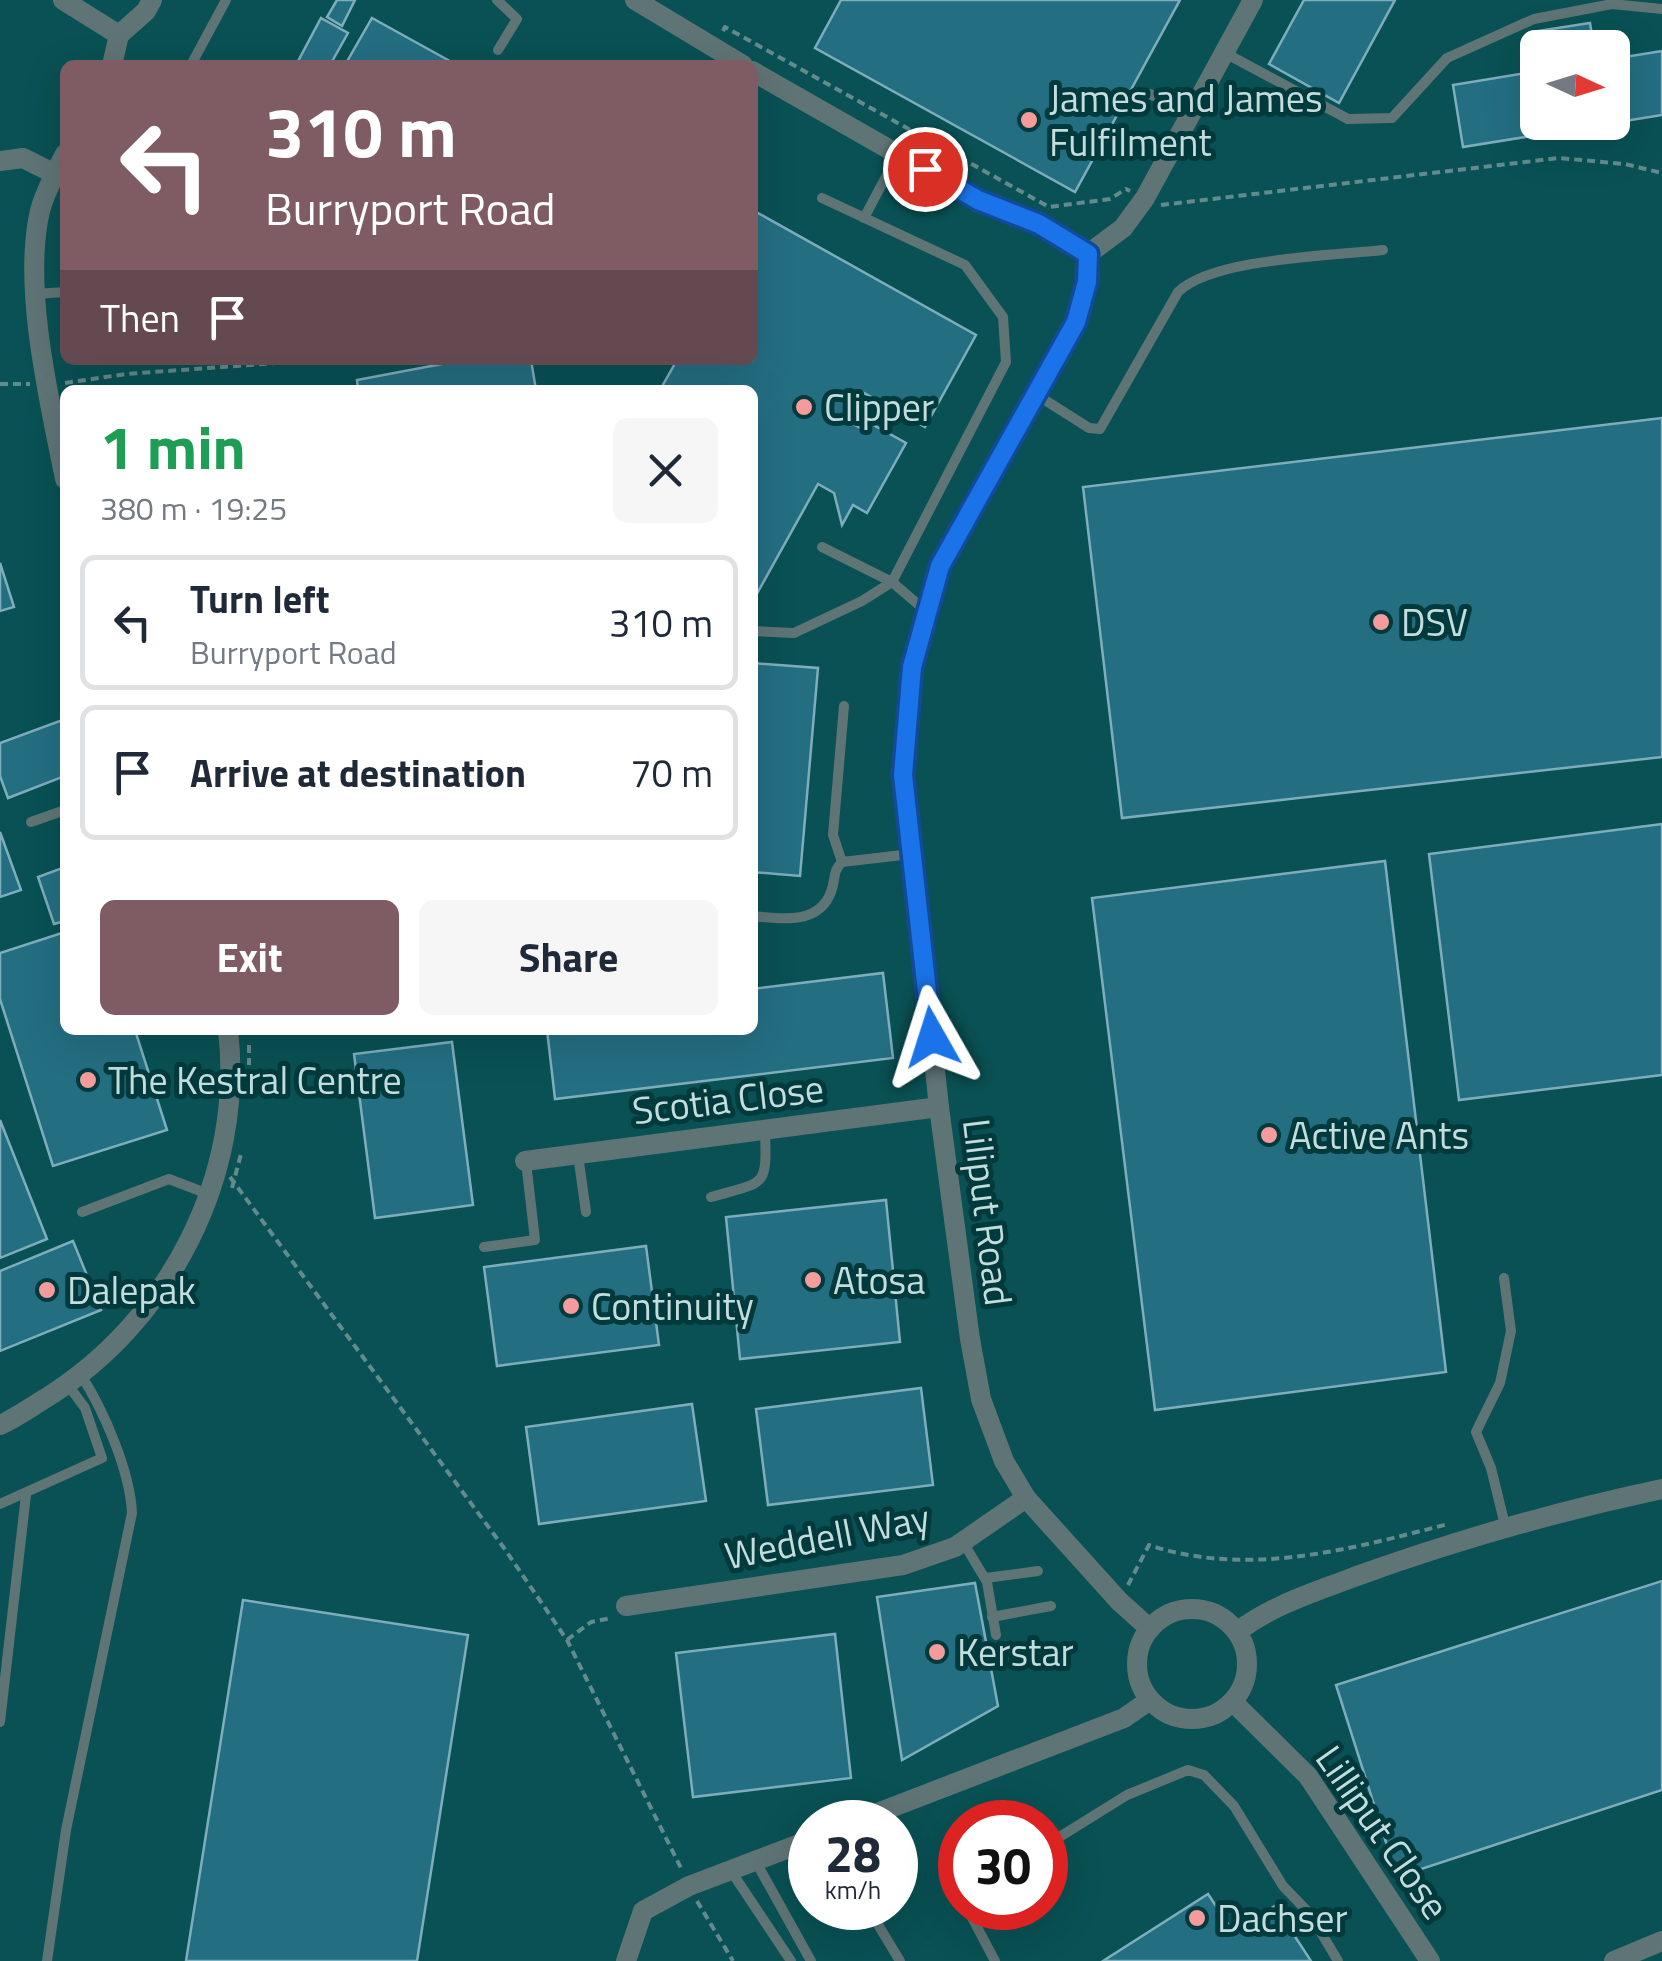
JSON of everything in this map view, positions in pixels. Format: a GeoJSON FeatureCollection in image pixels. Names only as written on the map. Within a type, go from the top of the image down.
{"type":"FeatureCollection","features":[{"type":"Feature","properties":{"kind":"street"},"geometry":{"type":"LineString","coordinates":[[63,0],[119,36]]}},
{"type":"Feature","properties":{"kind":"street"},"geometry":{"type":"LineString","coordinates":[[113,60],[119,36],[146,11],[152,0]]}},
{"type":"Feature","properties":{"kind":"street"},"geometry":{"type":"LineString","coordinates":[[636,0],[735,60]]}},
{"type":"Feature","properties":{"kind":"street"},"geometry":{"type":"LineString","coordinates":[[758,74],[978,200],[1039,224],[1088,254],[1124,228],[1144,198],[1253,0]]}},
{"type":"Feature","properties":{"kind":"street"},"geometry":{"type":"LineString","coordinates":[[0,161],[23,158],[55,174]]}},
{"type":"Feature","properties":{"kind":"street"},"geometry":{"type":"LineString","coordinates":[[60,164],[40,212],[36,294],[60,453]]}},
{"type":"Feature","properties":{"kind":"street","name":"Liliput Road"},"geometry":{"type":"LineString","coordinates":[[1088,254],[1087,282],[1076,322],[940,566],[912,667],[903,775],[939,1107],[981,1399],[1004,1461],[1026,1498],[1119,1601],[1150,1629]]}},
{"type":"Feature","properties":{"kind":"street"},"geometry":{"type":"LineString","coordinates":[[0,1425],[74,1380],[110,1351],[168,1281],[208,1194],[228,1106],[232,1064],[229,1035]]}},
{"type":"Feature","properties":{"kind":"street","name":"Scotia Close"},"geometry":{"type":"LineString","coordinates":[[526,1160],[939,1107]]}},
{"type":"Feature","properties":{"kind":"street"},"geometry":{"type":"LineString","coordinates":[[1238,1632],[1260,1614],[1391,1564],[1606,1500],[1662,1489]]}},
{"type":"Feature","properties":{"kind":"street","name":"Weddell Way"},"geometry":{"type":"LineString","coordinates":[[626,1606],[903,1564],[963,1542],[1026,1498]]}},
{"type":"Feature","properties":{"kind":"street"},"geometry":{"type":"LineString","coordinates":[[1194,1609],[1226,1620],[1238,1632],[1248,1664],[1245,1682],[1234,1702],[1210,1717],[1194,1720],[1178,1718],[1150,1700],[1138,1672],[1138,1657],[1150,1629],[1162,1618],[1194,1609]]}},
{"type":"Feature","properties":{"kind":"street"},"geometry":{"type":"LineString","coordinates":[[911,1800],[1124,1718],[1150,1700]]}},
{"type":"Feature","properties":{"kind":"street","name":"Lilliput Close"},"geometry":{"type":"LineString","coordinates":[[1234,1702],[1308,1776],[1430,1961]]}},
{"type":"Feature","properties":{"kind":"street"},"geometry":{"type":"LineString","coordinates":[[626,1961],[643,1911],[689,1886],[788,1849]]}},
{"type":"Feature","properties":{"kind":"street"},"geometry":{"type":"LineString","coordinates":[[1614,1961],[1662,1941]]}},
{"type":"Feature","properties":{"kind":"lane"},"geometry":{"type":"LineString","coordinates":[[194,60],[226,0]]}},
{"type":"Feature","properties":{"kind":"lane"},"geometry":{"type":"LineString","coordinates":[[497,0],[517,19],[498,50]]}},
{"type":"Feature","properties":{"kind":"lane"},"geometry":{"type":"LineString","coordinates":[[1224,52],[1348,119],[1392,118],[1447,58],[1534,20],[1612,4],[1662,9]]}},
{"type":"Feature","properties":{"kind":"lane"},"geometry":{"type":"LineString","coordinates":[[1150,94],[1190,115]]}},
{"type":"Feature","properties":{"kind":"lane"},"geometry":{"type":"LineString","coordinates":[[864,218],[898,154]]}},
{"type":"Feature","properties":{"kind":"lane"},"geometry":{"type":"LineString","coordinates":[[758,631],[794,633],[862,601],[892,582],[1006,362],[1003,317],[965,265],[822,198]]}},
{"type":"Feature","properties":{"kind":"lane"},"geometry":{"type":"LineString","coordinates":[[1036,394],[1089,428],[1100,429],[1178,292],[1189,282],[1220,270],[1383,250]]}},
{"type":"Feature","properties":{"kind":"lane"},"geometry":{"type":"LineString","coordinates":[[36,294],[60,292]]}},
{"type":"Feature","properties":{"kind":"lane"},"geometry":{"type":"LineString","coordinates":[[822,547],[892,582],[928,613]]}},
{"type":"Feature","properties":{"kind":"lane"},"geometry":{"type":"LineString","coordinates":[[842,862],[833,836],[844,706]]}},
{"type":"Feature","properties":{"kind":"lane"},"geometry":{"type":"LineString","coordinates":[[31,822],[60,812]]}},
{"type":"Feature","properties":{"kind":"lane"},"geometry":{"type":"LineString","coordinates":[[758,916],[792,919],[814,914],[830,895],[834,870],[842,862],[912,854]]}},
{"type":"Feature","properties":{"kind":"lane"},"geometry":{"type":"LineString","coordinates":[[711,1196],[763,1179],[765,1130]]}},
{"type":"Feature","properties":{"kind":"lane"},"geometry":{"type":"LineString","coordinates":[[578,1154],[586,1212]]}},
{"type":"Feature","properties":{"kind":"lane"},"geometry":{"type":"LineString","coordinates":[[484,1246],[536,1240],[526,1160]]}},
{"type":"Feature","properties":{"kind":"lane"},"geometry":{"type":"LineString","coordinates":[[82,1212],[169,1179],[208,1194]]}},
{"type":"Feature","properties":{"kind":"lane"},"geometry":{"type":"LineString","coordinates":[[1504,1278],[1511,1331],[1500,1383],[1476,1432],[1491,1468],[1504,1521]]}},
{"type":"Feature","properties":{"kind":"lane"},"geometry":{"type":"LineString","coordinates":[[0,1504],[102,1458],[74,1380]]}},
{"type":"Feature","properties":{"kind":"lane"},"geometry":{"type":"LineString","coordinates":[[46,1961],[66,1830],[132,1514],[131,1484],[92,1391],[74,1380]]}},
{"type":"Feature","properties":{"kind":"lane"},"geometry":{"type":"LineString","coordinates":[[0,1722],[26,1495]]}},
{"type":"Feature","properties":{"kind":"lane"},"geometry":{"type":"LineString","coordinates":[[963,1542],[986,1578],[996,1635]]}},
{"type":"Feature","properties":{"kind":"lane"},"geometry":{"type":"LineString","coordinates":[[986,1578],[1038,1570]]}},
{"type":"Feature","properties":{"kind":"lane"},"geometry":{"type":"LineString","coordinates":[[992,1618],[1050,1606]]}},
{"type":"Feature","properties":{"kind":"lane"},"geometry":{"type":"LineString","coordinates":[[1068,1832],[1128,1795],[1188,1770],[1204,1774],[1234,1806],[1283,1886],[1310,1914],[1338,1961]]}},
{"type":"Feature","properties":{"kind":"lane"},"geometry":{"type":"LineString","coordinates":[[756,1862],[811,1961]]}},
{"type":"Feature","properties":{"kind":"lane"},"geometry":{"type":"LineString","coordinates":[[732,1872],[790,1961]]}},
{"type":"Feature","properties":{"kind":"lane"},"geometry":{"type":"LineString","coordinates":[[881,1930],[900,1961]]}},
{"type":"Feature","properties":{"kind":"lane"},"geometry":{"type":"LineString","coordinates":[[979,1930],[994,1961]]}},
{"type":"Feature","properties":{"kind":"path"},"geometry":{"type":"LineString","coordinates":[[725,27],[1049,207],[1110,199],[1126,189],[1135,194]]}},
{"type":"Feature","properties":{"kind":"path"},"geometry":{"type":"LineString","coordinates":[[1158,206],[1559,158],[1626,164],[1662,173]]}},
{"type":"Feature","properties":{"kind":"path"},"geometry":{"type":"LineString","coordinates":[[73,385],[72,382],[126,374],[249,365]]}},
{"type":"Feature","properties":{"kind":"path"},"geometry":{"type":"LineString","coordinates":[[0,384],[35,384]]}},
{"type":"Feature","properties":{"kind":"path"},"geometry":{"type":"LineString","coordinates":[[236,1180],[567,1640],[674,1847],[689,1886],[733,1961]]}},
{"type":"Feature","properties":{"kind":"path"},"geometry":{"type":"LineString","coordinates":[[1119,1601],[1149,1545],[1197,1558],[1243,1562],[1343,1548],[1448,1524]]}},
{"type":"Feature","properties":{"kind":"path"},"geometry":{"type":"LineString","coordinates":[[567,1640],[591,1622],[626,1616],[626,1606]]}},
{"type":"Feature","properties":{"kind":"shaded area"},"geometry":{"type":"Polygon","coordinates":[[[0,0],[1662,0],[1662,1961],[0,1961],[0,0]]]}},
{"type":"Feature","properties":{"kind":"building"},"geometry":{"type":"Polygon","coordinates":[[[337,0],[355,0],[342,26],[327,17],[337,0]]]}},
{"type":"Feature","properties":{"kind":"building","name":"James and James Fulfilment"},"geometry":{"type":"Polygon","coordinates":[[[841,0],[1180,0],[1075,192],[815,48],[841,0]]]}},
{"type":"Feature","properties":{"kind":"building"},"geometry":{"type":"Polygon","coordinates":[[[1304,0],[1395,0],[1339,103],[1269,64],[1304,0]]]}},
{"type":"Feature","properties":{"kind":"building"},"geometry":{"type":"Polygon","coordinates":[[[321,18],[348,33],[333,60],[299,60],[321,18]]]}},
{"type":"Feature","properties":{"kind":"building"},"geometry":{"type":"Polygon","coordinates":[[[372,18],[448,60],[348,60],[372,18]]]}},
{"type":"Feature","properties":{"kind":"building"},"geometry":{"type":"Polygon","coordinates":[[[1590,23],[1591,30],[1544,30],[1590,23]]]}},
{"type":"Feature","properties":{"kind":"building"},"geometry":{"type":"Polygon","coordinates":[[[1662,51],[1662,115],[1630,120],[1630,56],[1662,51]]]}},
{"type":"Feature","properties":{"kind":"building"},"geometry":{"type":"Polygon","coordinates":[[[1520,74],[1520,138],[1463,147],[1453,85],[1520,74]]]}},
{"type":"Feature","properties":{"kind":"building","name":"Clipper"},"geometry":{"type":"Polygon","coordinates":[[[758,213],[976,335],[925,427],[864,393],[848,421],[864,430],[868,422],[906,443],[867,513],[853,505],[842,525],[834,493],[818,484],[758,592],[758,385],[663,385],[674,365],[758,365],[758,213]]]}},
{"type":"Feature","properties":{"kind":"building"},"geometry":{"type":"Polygon","coordinates":[[[436,365],[532,365],[535,385],[358,385],[357,380],[436,365]]]}},
{"type":"Feature","properties":{"kind":"building","name":"DSV"},"geometry":{"type":"Polygon","coordinates":[[[1662,418],[1662,757],[1122,818],[1083,487],[1662,418]]]}},
{"type":"Feature","properties":{"kind":"building"},"geometry":{"type":"Polygon","coordinates":[[[0,563],[14,607],[0,611],[0,563]]]}},
{"type":"Feature","properties":{"kind":"building"},"geometry":{"type":"Polygon","coordinates":[[[758,663],[818,668],[800,876],[758,872],[758,663]]]}},
{"type":"Feature","properties":{"kind":"building"},"geometry":{"type":"Polygon","coordinates":[[[60,721],[60,778],[8,798],[0,776],[0,743],[60,721]]]}},
{"type":"Feature","properties":{"kind":"building"},"geometry":{"type":"Polygon","coordinates":[[[1662,824],[1662,1075],[1459,1100],[1429,854],[1662,824]]]}},
{"type":"Feature","properties":{"kind":"building"},"geometry":{"type":"Polygon","coordinates":[[[0,832],[21,890],[0,897],[0,832]]]}},
{"type":"Feature","properties":{"kind":"building","name":"Active Ants"},"geometry":{"type":"Polygon","coordinates":[[[1385,861],[1446,1372],[1155,1410],[1092,898],[1385,861]]]}},
{"type":"Feature","properties":{"kind":"building"},"geometry":{"type":"Polygon","coordinates":[[[60,869],[60,922],[54,924],[38,877],[60,869]]]}},
{"type":"Feature","properties":{"kind":"building","name":"The Kestral Centre"},"geometry":{"type":"Polygon","coordinates":[[[60,934],[60,1035],[137,1035],[167,1130],[53,1166],[0,999],[0,953],[60,934]]]}},
{"type":"Feature","properties":{"kind":"building"},"geometry":{"type":"Polygon","coordinates":[[[883,973],[893,1058],[555,1099],[548,1035],[758,1035],[758,988],[883,973]]]}},
{"type":"Feature","properties":{"kind":"building"},"geometry":{"type":"Polygon","coordinates":[[[452,1042],[473,1205],[375,1218],[354,1054],[452,1042]]]}},
{"type":"Feature","properties":{"kind":"building"},"geometry":{"type":"Polygon","coordinates":[[[0,1120],[47,1239],[0,1258],[0,1120]]]}},
{"type":"Feature","properties":{"kind":"building","name":"Atosa"},"geometry":{"type":"Polygon","coordinates":[[[886,1200],[900,1342],[740,1359],[726,1217],[886,1200]]]}},
{"type":"Feature","properties":{"kind":"building","name":"Dalepak"},"geometry":{"type":"Polygon","coordinates":[[[73,1241],[101,1310],[0,1351],[0,1271],[73,1241]]]}},
{"type":"Feature","properties":{"kind":"building","name":"Continuity"},"geometry":{"type":"Polygon","coordinates":[[[646,1246],[659,1345],[497,1366],[484,1267],[646,1246]]]}},
{"type":"Feature","properties":{"kind":"building"},"geometry":{"type":"Polygon","coordinates":[[[921,1388],[933,1485],[768,1505],[756,1409],[921,1388]]]}},
{"type":"Feature","properties":{"kind":"building"},"geometry":{"type":"Polygon","coordinates":[[[692,1404],[706,1501],[539,1524],[526,1427],[692,1404]]]}},
{"type":"Feature","properties":{"kind":"building"},"geometry":{"type":"Polygon","coordinates":[[[1662,1581],[1662,1790],[1397,1877],[1336,1685],[1662,1581]]]}},
{"type":"Feature","properties":{"kind":"building","name":"Kerstar"},"geometry":{"type":"Polygon","coordinates":[[[975,1583],[998,1706],[902,1760],[877,1597],[975,1583]]]}},
{"type":"Feature","properties":{"kind":"building"},"geometry":{"type":"Polygon","coordinates":[[[243,1600],[468,1635],[417,1961],[186,1961],[243,1600]]]}},
{"type":"Feature","properties":{"kind":"building"},"geometry":{"type":"Polygon","coordinates":[[[835,1634],[851,1778],[693,1797],[676,1653],[835,1634]]]}},
{"type":"Feature","properties":{"kind":"building","name":"Dachser"},"geometry":{"type":"Polygon","coordinates":[[[1208,1894],[1232,1930],[1275,1906],[1311,1961],[1103,1961],[1208,1894]]]}},
{"type":"Feature","properties":{"kind":"place","name":"James and James Fulfilment"},"geometry":{"type":"Point","coordinates":[1029,120]}},
{"type":"Feature","properties":{"kind":"place","name":"Clipper"},"geometry":{"type":"Point","coordinates":[804,407]}},
{"type":"Feature","properties":{"kind":"place","name":"DSV"},"geometry":{"type":"Point","coordinates":[1381,622]}},
{"type":"Feature","properties":{"kind":"place","name":"The Kestral Centre"},"geometry":{"type":"Point","coordinates":[88,1080]}},
{"type":"Feature","properties":{"kind":"place","name":"Active Ants"},"geometry":{"type":"Point","coordinates":[1269,1135]}},
{"type":"Feature","properties":{"kind":"place","name":"Atosa"},"geometry":{"type":"Point","coordinates":[813,1280]}},
{"type":"Feature","properties":{"kind":"place","name":"Dalepak"},"geometry":{"type":"Point","coordinates":[47,1290]}},
{"type":"Feature","properties":{"kind":"place","name":"Continuity"},"geometry":{"type":"Point","coordinates":[571,1306]}},
{"type":"Feature","properties":{"kind":"place","name":"Kerstar"},"geometry":{"type":"Point","coordinates":[937,1652]}},
{"type":"Feature","properties":{"kind":"place","name":"Dachser"},"geometry":{"type":"Point","coordinates":[1197,1918]}},
{"type":"Feature","properties":{"kind":"route"},"geometry":{"type":"LineString","coordinates":[[925,169],[978,200],[1039,224],[1088,254],[1087,282],[1076,322],[940,566],[912,667],[903,775],[932,1037]]}}]}
